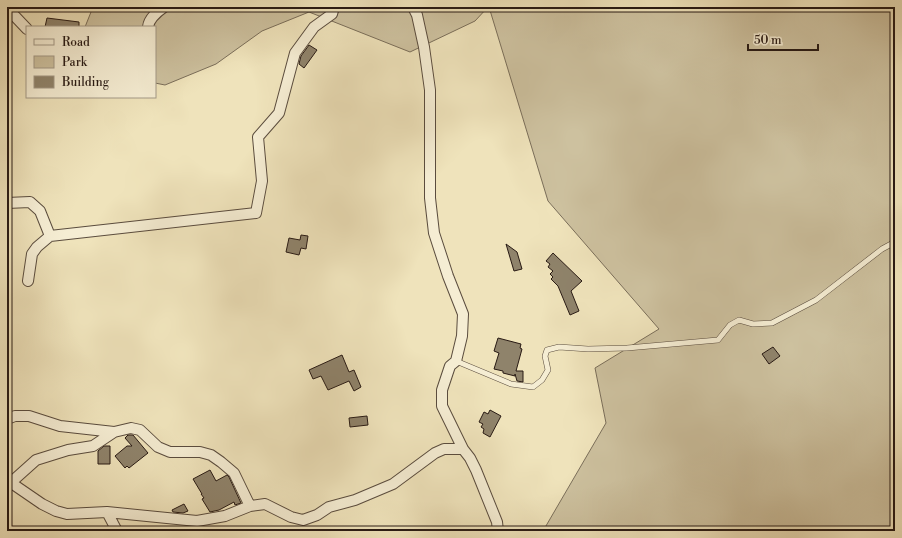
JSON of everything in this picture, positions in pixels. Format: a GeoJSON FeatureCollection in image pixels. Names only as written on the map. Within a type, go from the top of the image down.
{"type":"FeatureCollection","features":[{"type":"Feature","properties":{"kind":"street"},"geometry":{"type":"LineString","coordinates":[[148,26],[148,23],[152,17],[164,7]]}},
{"type":"Feature","properties":{"kind":"street"},"geometry":{"type":"LineString","coordinates":[[28,281],[32,254],[37,247],[50,236],[256,213],[262,181],[258,137],[279,114],[295,53],[314,27],[332,14],[334,7]]}},
{"type":"Feature","properties":{"kind":"street"},"geometry":{"type":"LineString","coordinates":[[413,7],[417,16],[424,47],[430,90],[430,198],[434,233],[448,276],[463,314],[462,336],[456,361],[450,366],[442,390],[442,406],[463,449],[470,458],[476,470],[497,522],[498,531]]}},
{"type":"Feature","properties":{"kind":"street"},"geometry":{"type":"LineString","coordinates":[[7,8],[26,28]]}},
{"type":"Feature","properties":{"kind":"street"},"geometry":{"type":"LineString","coordinates":[[7,203],[30,202],[40,211],[50,236]]}},
{"type":"Feature","properties":{"kind":"street"},"geometry":{"type":"LineString","coordinates":[[7,419],[15,416],[29,416],[60,426],[114,432],[131,428],[140,430],[158,447],[170,452],[200,452],[211,455],[222,462],[234,473],[250,506]]}},
{"type":"Feature","properties":{"kind":"street"},"geometry":{"type":"LineString","coordinates":[[114,432],[93,446],[68,450],[36,460],[8,484],[42,504],[56,511],[67,514],[107,512],[197,521],[225,516],[250,506],[265,504],[291,517],[303,520],[316,515],[329,507],[355,500],[394,484],[435,453],[444,449],[463,449]]}},
{"type":"Feature","properties":{"kind":"street"},"geometry":{"type":"LineString","coordinates":[[107,512],[117,531]]}},
{"type":"Feature","properties":{"kind":"lane"},"geometry":{"type":"LineString","coordinates":[[456,361],[510,384],[533,387],[542,380],[548,370],[545,356],[547,350],[559,347],[588,349],[626,348],[718,340],[730,325],[739,320],[753,324],[772,323],[816,300],[882,249],[895,242]]}},
{"type":"Feature","properties":{"kind":"green space"},"geometry":{"type":"Polygon","coordinates":[[[93,7],[488,7],[475,21],[410,52],[309,12],[262,31],[216,64],[165,85],[156,83],[156,26],[85,26],[93,7]]]}},
{"type":"Feature","properties":{"kind":"green space"},"geometry":{"type":"Polygon","coordinates":[[[489,7],[895,7],[895,531],[543,531],[606,423],[595,368],[659,329],[548,201],[489,7]]]}},
{"type":"Feature","properties":{"kind":"building"},"geometry":{"type":"Polygon","coordinates":[[[47,18],[79,22],[79,26],[45,26],[47,18]]]}},
{"type":"Feature","properties":{"kind":"building"},"geometry":{"type":"Polygon","coordinates":[[[309,45],[317,50],[304,68],[299,64],[301,56],[309,45]]]}},
{"type":"Feature","properties":{"kind":"building"},"geometry":{"type":"Polygon","coordinates":[[[301,235],[308,236],[306,249],[301,248],[299,255],[286,252],[289,238],[300,240],[301,235]]]}},
{"type":"Feature","properties":{"kind":"building"},"geometry":{"type":"Polygon","coordinates":[[[506,244],[517,252],[522,269],[514,271],[506,244]]]}},
{"type":"Feature","properties":{"kind":"building"},"geometry":{"type":"Polygon","coordinates":[[[553,253],[582,281],[571,291],[579,311],[570,315],[558,286],[551,279],[553,277],[550,274],[553,271],[548,267],[550,264],[546,261],[553,253]]]}},
{"type":"Feature","properties":{"kind":"building"},"geometry":{"type":"Polygon","coordinates":[[[498,338],[521,344],[520,348],[522,349],[516,371],[523,371],[523,382],[517,381],[515,374],[515,376],[494,369],[499,353],[494,351],[498,338]]]}},
{"type":"Feature","properties":{"kind":"building"},"geometry":{"type":"Polygon","coordinates":[[[773,347],[780,356],[769,364],[762,354],[773,347]]]}},
{"type":"Feature","properties":{"kind":"building"},"geometry":{"type":"Polygon","coordinates":[[[342,355],[349,372],[354,370],[361,387],[354,391],[349,381],[328,390],[321,376],[313,379],[309,370],[342,355]]]}},
{"type":"Feature","properties":{"kind":"building"},"geometry":{"type":"Polygon","coordinates":[[[490,410],[501,416],[490,437],[483,433],[484,429],[481,427],[483,424],[479,422],[484,412],[488,414],[490,410]]]}},
{"type":"Feature","properties":{"kind":"building"},"geometry":{"type":"Polygon","coordinates":[[[367,416],[368,425],[350,427],[349,418],[367,416]]]}},
{"type":"Feature","properties":{"kind":"building"},"geometry":{"type":"Polygon","coordinates":[[[128,435],[133,435],[148,453],[129,468],[127,466],[125,468],[115,456],[127,446],[132,446],[125,438],[128,435]]]}},
{"type":"Feature","properties":{"kind":"building"},"geometry":{"type":"Polygon","coordinates":[[[104,446],[110,446],[110,464],[98,464],[98,451],[104,446]]]}},
{"type":"Feature","properties":{"kind":"building"},"geometry":{"type":"Polygon","coordinates":[[[210,470],[216,481],[227,475],[229,477],[241,503],[235,505],[234,502],[219,510],[210,512],[193,479],[210,470]]]}},
{"type":"Feature","properties":{"kind":"building"},"geometry":{"type":"Polygon","coordinates":[[[184,504],[188,511],[183,513],[173,512],[172,510],[184,504]]]}}]}
